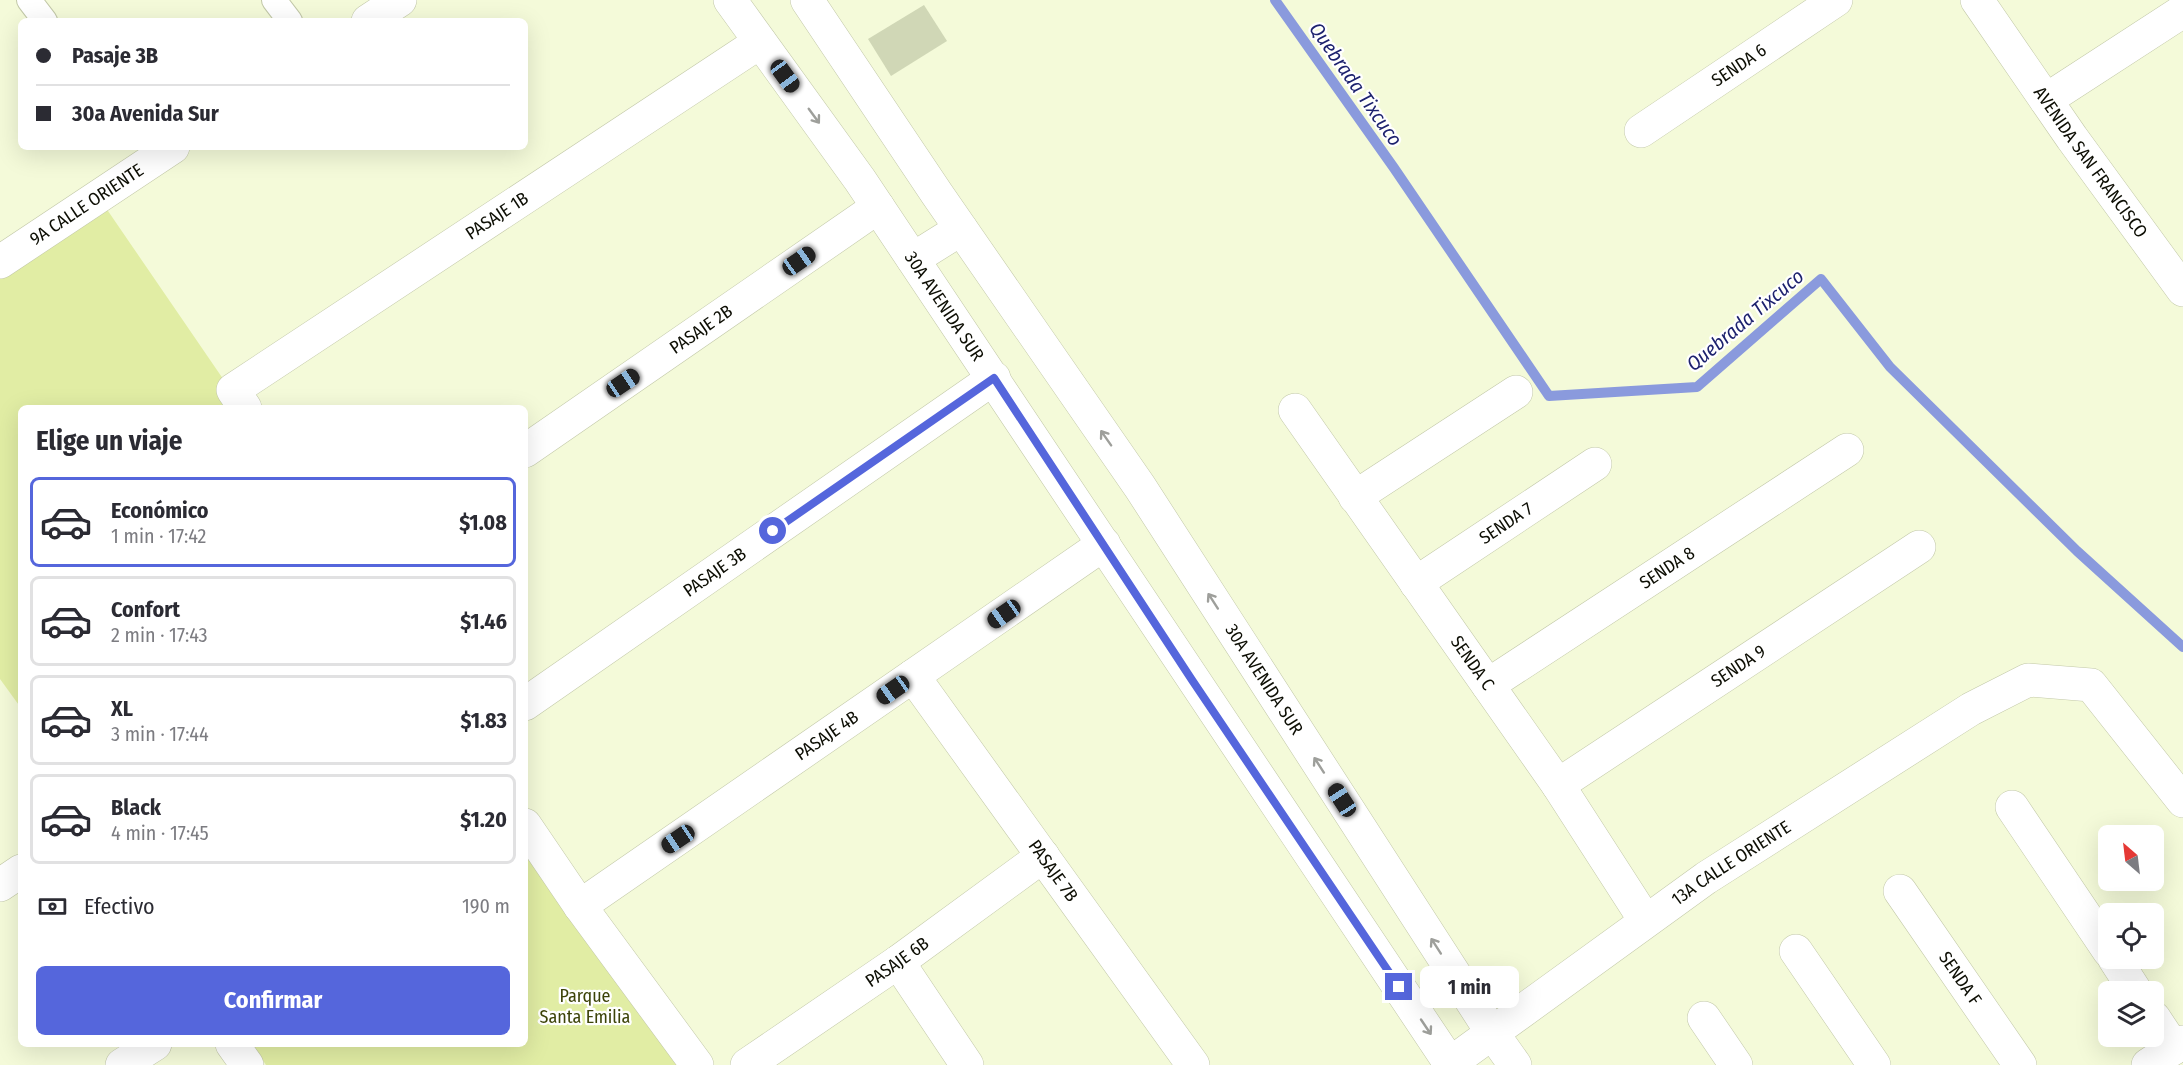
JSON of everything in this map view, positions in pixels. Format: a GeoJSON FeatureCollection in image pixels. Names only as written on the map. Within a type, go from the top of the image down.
{"type":"FeatureCollection","features":[{"type":"Feature","properties":{"kind":"street"},"geometry":{"type":"LineString","coordinates":[[29,0],[43,18]]}},
{"type":"Feature","properties":{"kind":"street"},"geometry":{"type":"LineString","coordinates":[[274,0],[288,18]]}},
{"type":"Feature","properties":{"kind":"street"},"geometry":{"type":"LineString","coordinates":[[373,18],[400,0]]}},
{"type":"Feature","properties":{"kind":"street","name":"30A AVENIDA SUR"},"geometry":{"type":"LineString","coordinates":[[730,0],[878,207],[994,378],[1192,680],[1450,1064]]}},
{"type":"Feature","properties":{"kind":"street","name":"30A AVENIDA SUR"},"geometry":{"type":"LineString","coordinates":[[807,0],[961,229],[1140,487],[1515,1065]]}},
{"type":"Feature","properties":{"kind":"street","name":"SENDA 6"},"geometry":{"type":"LineString","coordinates":[[1641,131],[1836,0]]}},
{"type":"Feature","properties":{"kind":"street","name":"AVENIDA SAN FRANCISCO"},"geometry":{"type":"LineString","coordinates":[[1977,0],[2183,291]]}},
{"type":"Feature","properties":{"kind":"street"},"geometry":{"type":"LineString","coordinates":[[2046,100],[2183,11]]}},
{"type":"Feature","properties":{"kind":"street","name":"PASAJE 1B"},"geometry":{"type":"LineString","coordinates":[[239,399],[760,42]]}},
{"type":"Feature","properties":{"kind":"street","name":"9A CALLE ORIENTE"},"geometry":{"type":"LineString","coordinates":[[0,262],[153,152]]}},
{"type":"Feature","properties":{"kind":"street","name":"PASAJE 2B"},"geometry":{"type":"LineString","coordinates":[[528,449],[878,207]]}},
{"type":"Feature","properties":{"kind":"street"},"geometry":{"type":"LineString","coordinates":[[913,259],[961,229]]}},
{"type":"Feature","properties":{"kind":"street","name":"PASAJE 3B"},"geometry":{"type":"LineString","coordinates":[[528,702],[994,378]]}},
{"type":"Feature","properties":{"kind":"street"},"geometry":{"type":"LineString","coordinates":[[1356,497],[1516,392]]}},
{"type":"Feature","properties":{"kind":"street","name":"SENDA C"},"geometry":{"type":"LineString","coordinates":[[1295,410],[1558,785],[1645,920]]}},
{"type":"Feature","properties":{"kind":"street","name":"SENDA 8"},"geometry":{"type":"LineString","coordinates":[[1488,686],[1847,450]]}},
{"type":"Feature","properties":{"kind":"street","name":"SENDA 7"},"geometry":{"type":"LineString","coordinates":[[1416,583],[1595,464]]}},
{"type":"Feature","properties":{"kind":"street","name":"PASAJE 4B"},"geometry":{"type":"LineString","coordinates":[[580,906],[1104,544]]}},
{"type":"Feature","properties":{"kind":"street","name":"SENDA 9"},"geometry":{"type":"LineString","coordinates":[[1558,785],[1919,547]]}},
{"type":"Feature","properties":{"kind":"street","name":"PASAJE 7B"},"geometry":{"type":"LineString","coordinates":[[913,676],[1193,1065]]}},
{"type":"Feature","properties":{"kind":"street","name":"13A CALLE ORIENTE"},"geometry":{"type":"LineString","coordinates":[[1450,1064],[1645,920],[1706,878],[1961,715],[2028,680],[2091,685],[2183,801]]}},
{"type":"Feature","properties":{"kind":"street"},"geometry":{"type":"LineString","coordinates":[[2012,807],[2098,935]]}},
{"type":"Feature","properties":{"kind":"street"},"geometry":{"type":"LineString","coordinates":[[528,829],[580,906],[697,1065]]}},
{"type":"Feature","properties":{"kind":"street","name":"PASAJE 6B"},"geometry":{"type":"LineString","coordinates":[[747,1065],[898,962],[1043,856]]}},
{"type":"Feature","properties":{"kind":"street"},"geometry":{"type":"LineString","coordinates":[[0,885],[18,873]]}},
{"type":"Feature","properties":{"kind":"street","name":"SENDA F"},"geometry":{"type":"LineString","coordinates":[[1900,891],[2020,1065]]}},
{"type":"Feature","properties":{"kind":"street"},"geometry":{"type":"LineString","coordinates":[[1796,951],[1874,1065]]}},
{"type":"Feature","properties":{"kind":"street"},"geometry":{"type":"LineString","coordinates":[[898,962],[967,1065]]}},
{"type":"Feature","properties":{"kind":"street"},"geometry":{"type":"LineString","coordinates":[[1704,1018],[1736,1065]]}},
{"type":"Feature","properties":{"kind":"street"},"geometry":{"type":"LineString","coordinates":[[122,1065],[150,1047]]}},
{"type":"Feature","properties":{"kind":"street"},"geometry":{"type":"LineString","coordinates":[[234,1047],[247,1065]]}},
{"type":"Feature","properties":{"kind":"green space"},"geometry":{"type":"Polygon","coordinates":[[[95,192],[241,405],[18,405],[18,704],[0,679],[0,258],[95,192]]]}},
{"type":"Feature","properties":{"kind":"green space","name":"Parque Santa Emilia"},"geometry":{"type":"Polygon","coordinates":[[[528,822],[698,1065],[266,1065],[254,1047],[528,1047],[528,822]]]}},
{"type":"Feature","properties":{"kind":"building"},"geometry":{"type":"Polygon","coordinates":[[[924,5],[947,41],[891,76],[868,39],[924,5]]]}},
{"type":"Feature","properties":{"kind":"waterway","name":"Quebrada Tixcuco"},"geometry":{"type":"LineString","coordinates":[[1275,0],[1394,168],[1549,396],[1697,387],[1821,279],[1890,367],[2077,551],[2183,647]]}},
{"type":"Feature","properties":{"kind":"route"},"geometry":{"type":"LineString","coordinates":[[773,531],[994,378],[1192,680],[1399,987]]}}]}
